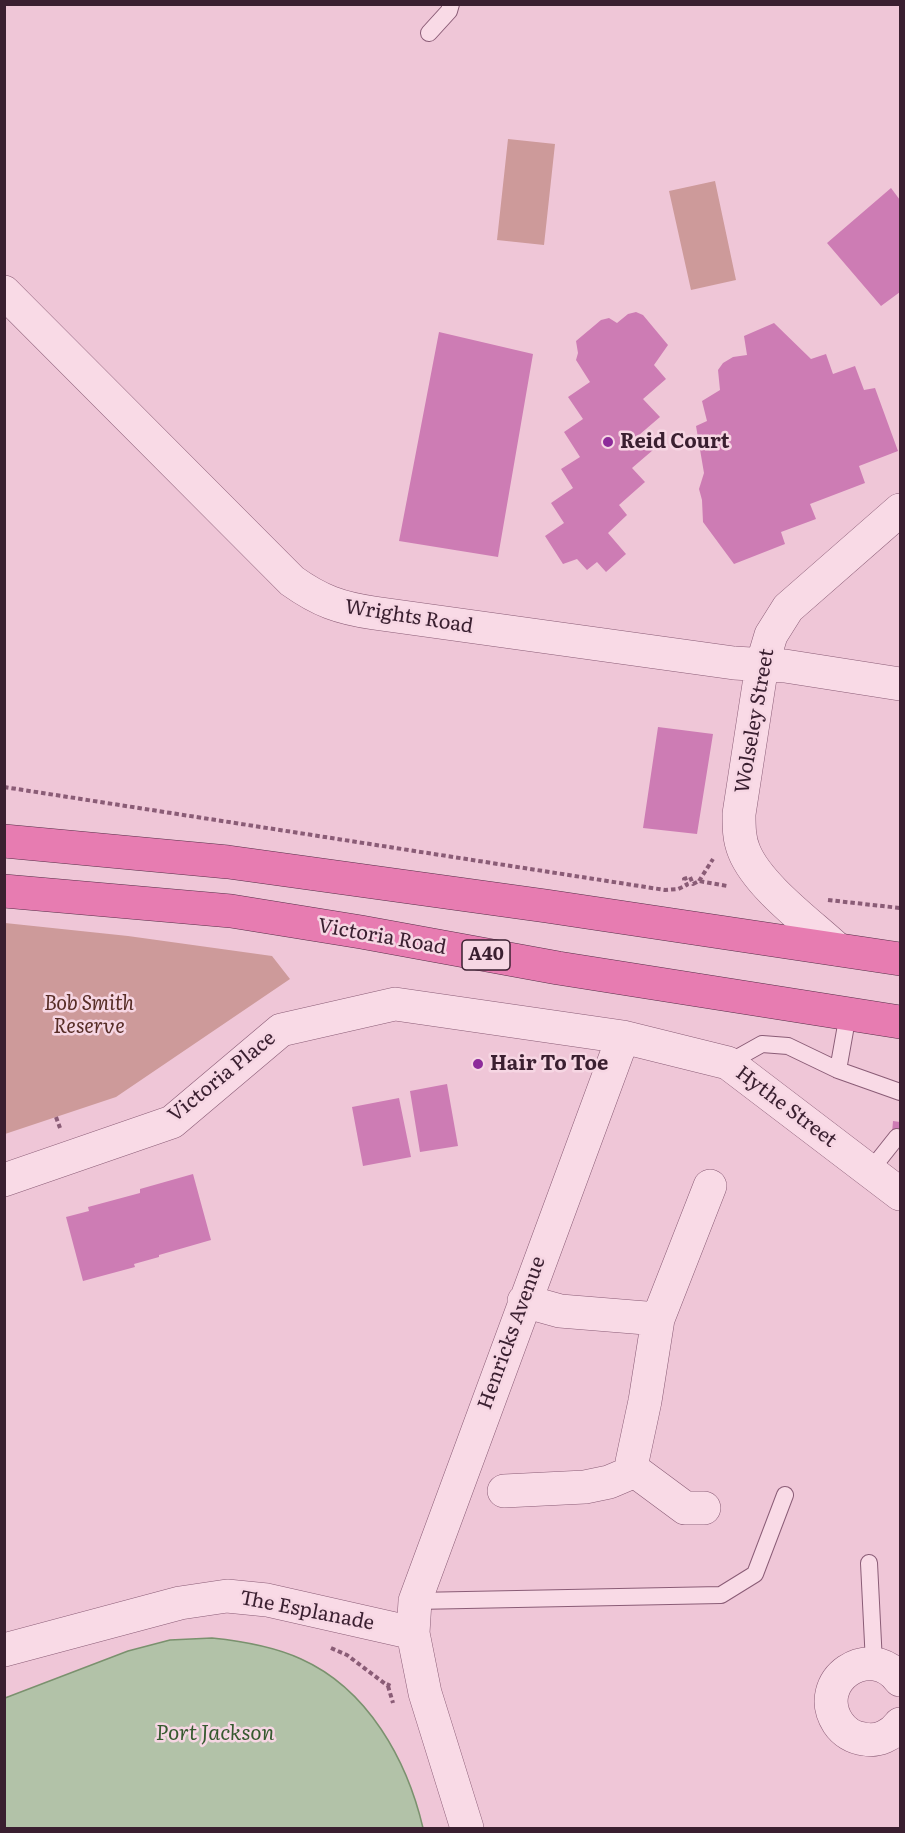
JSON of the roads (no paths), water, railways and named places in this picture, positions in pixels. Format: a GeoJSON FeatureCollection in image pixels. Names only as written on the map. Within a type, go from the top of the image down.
{"type":"FeatureCollection","features":[{"type":"Feature","properties":{"kind":"highway"},"geometry":{"type":"LineString","coordinates":[[4,841],[228,862],[900,959]]}},
{"type":"Feature","properties":{"kind":"highway","name":"Victoria Road"},"geometry":{"type":"LineString","coordinates":[[4,891],[231,911],[581,972],[900,1022]]}},
{"type":"Feature","properties":{"kind":"street","name":"Wrights Road"},"geometry":{"type":"LineString","coordinates":[[4,292],[272,562],[292,581],[318,599],[334,606],[375,614],[723,661],[785,666],[900,684]]}},
{"type":"Feature","properties":{"kind":"street","name":"Wolseley Street"},"geometry":{"type":"LineString","coordinates":[[837,949],[770,887],[749,862],[738,830],[739,814],[762,665],[771,635],[788,608],[900,510]]}},
{"type":"Feature","properties":{"kind":"street","name":"Victoria Place"},"geometry":{"type":"LineString","coordinates":[[4,1180],[172,1122],[281,1030],[292,1027],[395,1004],[623,1037]]}},
{"type":"Feature","properties":{"kind":"street","name":"Hythe Street"},"geometry":{"type":"LineString","coordinates":[[623,1037],[728,1063],[900,1194]]}},
{"type":"Feature","properties":{"kind":"street","name":"Henricks Avenue"},"geometry":{"type":"LineString","coordinates":[[413,1633],[415,1601],[623,1037]]}},
{"type":"Feature","properties":{"kind":"street"},"geometry":{"type":"LineString","coordinates":[[704,1508],[685,1508],[635,1471],[632,1462],[645,1401],[658,1319],[710,1186]]}},
{"type":"Feature","properties":{"kind":"street"},"geometry":{"type":"LineString","coordinates":[[524,1301],[560,1311],[658,1319]]}},
{"type":"Feature","properties":{"kind":"street"},"geometry":{"type":"LineString","coordinates":[[504,1491],[585,1487],[609,1482],[635,1471]]}},
{"type":"Feature","properties":{"kind":"street","name":"The Esplanade"},"geometry":{"type":"LineString","coordinates":[[4,1650],[180,1603],[227,1596],[267,1600],[413,1633]]}},
{"type":"Feature","properties":{"kind":"street"},"geometry":{"type":"LineString","coordinates":[[413,1633],[425,1693],[467,1828]]}},
{"type":"Feature","properties":{"kind":"street"},"geometry":{"type":"LineString","coordinates":[[887,1671],[862,1664],[842,1674],[831,1694],[831,1705],[839,1726],[848,1734],[858,1738],[869,1740],[891,1734],[900,1724]]}},
{"type":"Feature","properties":{"kind":"lane"},"geometry":{"type":"LineString","coordinates":[[429,33],[449,11],[451,4]]}},
{"type":"Feature","properties":{"kind":"lane"},"geometry":{"type":"LineString","coordinates":[[838,1070],[848,1014]]}},
{"type":"Feature","properties":{"kind":"lane"},"geometry":{"type":"LineString","coordinates":[[728,1063],[762,1044],[788,1046],[838,1070],[900,1092]]}},
{"type":"Feature","properties":{"kind":"lane"},"geometry":{"type":"LineString","coordinates":[[870,1171],[897,1137]]}},
{"type":"Feature","properties":{"kind":"lane"},"geometry":{"type":"LineString","coordinates":[[415,1601],[721,1595],[755,1574],[784,1496]]}},
{"type":"Feature","properties":{"kind":"lane"},"geometry":{"type":"LineString","coordinates":[[869,1563],[887,1671]]}},
{"type":"Feature","properties":{"kind":"water","name":"Port Jackson"},"geometry":{"type":"Polygon","coordinates":[[[212,1638],[257,1645],[290,1654],[325,1672],[346,1688],[381,1729],[395,1753],[407,1777],[423,1828],[5,1828],[5,1698],[128,1651],[170,1640],[212,1638]]]}},
{"type":"Feature","properties":{"kind":"place","name":"Reid Court"},"geometry":{"type":"Point","coordinates":[608,442]}},
{"type":"Feature","properties":{"kind":"place","name":"Hair To Toe"},"geometry":{"type":"Point","coordinates":[478,1064]}},
{"type":"Feature","properties":{"kind":"park label","name":"Bob Smith Reserve"},"geometry":{"type":"Point","coordinates":[89,1016]}}]}
